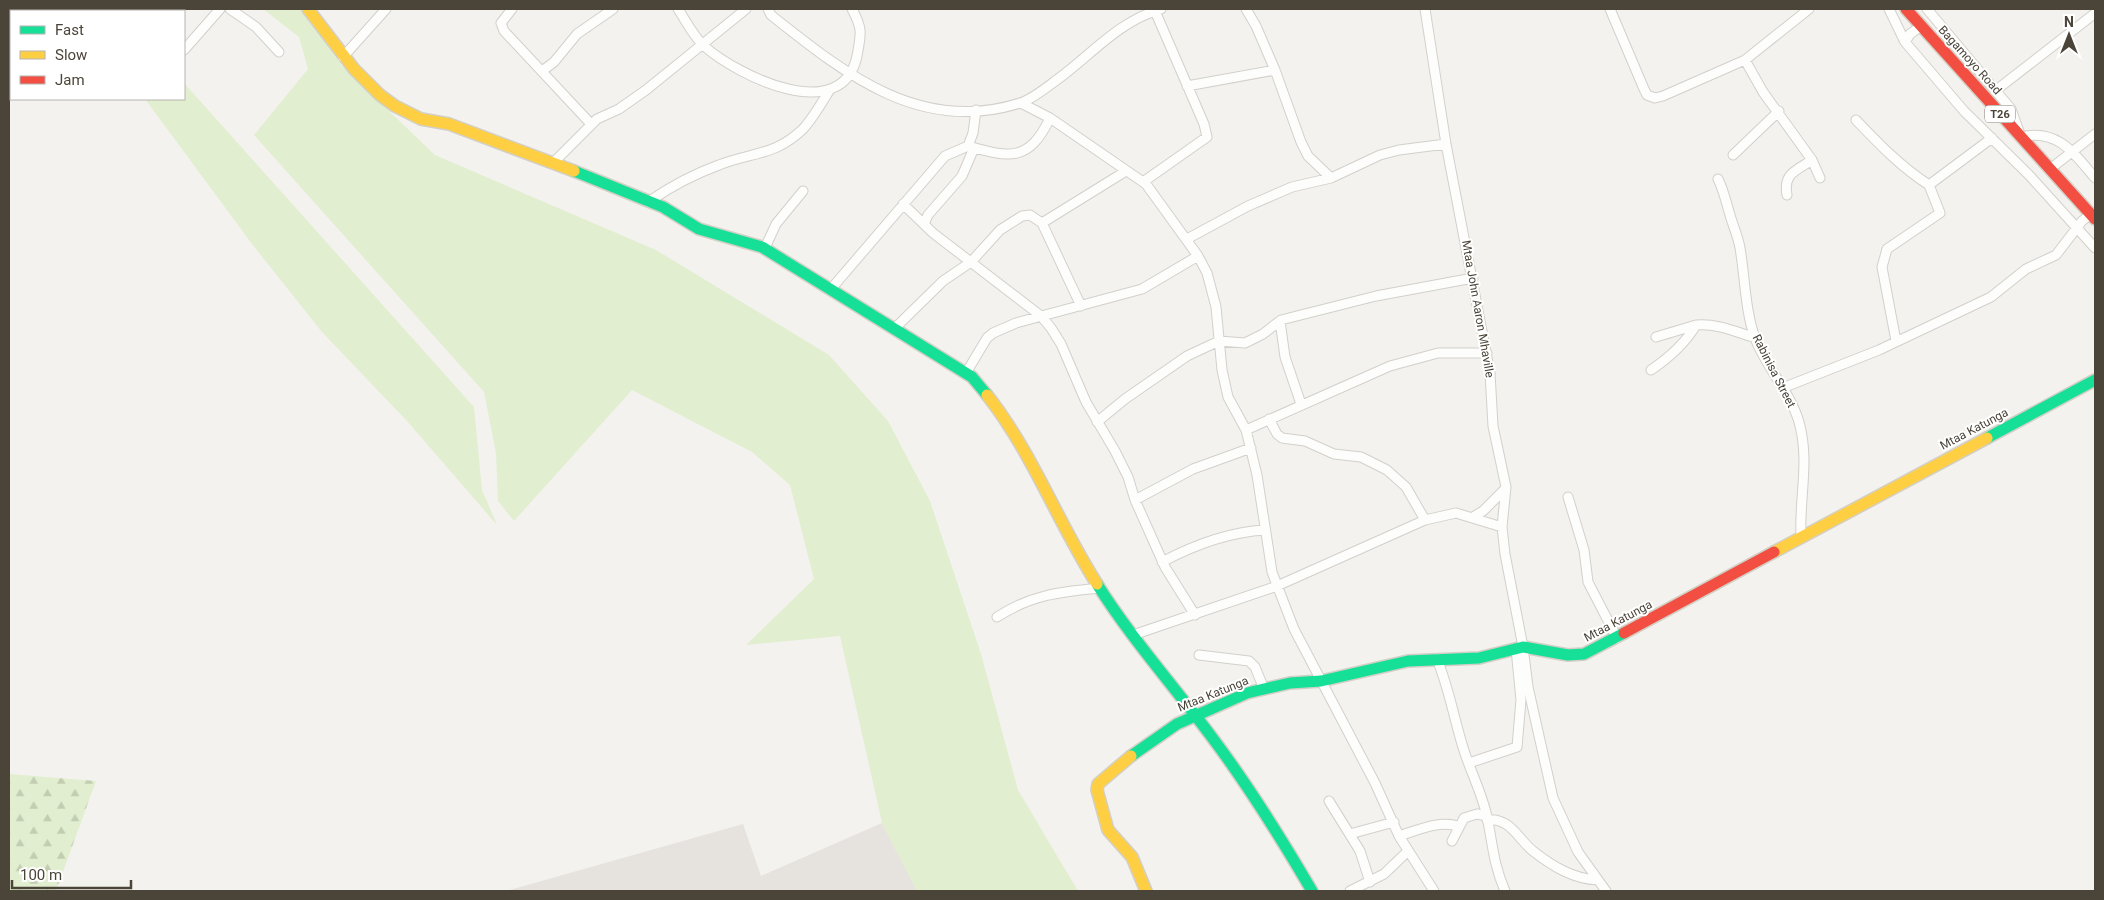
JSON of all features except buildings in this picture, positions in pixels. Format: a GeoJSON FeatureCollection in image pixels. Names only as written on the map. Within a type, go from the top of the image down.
{"type":"FeatureCollection","features":[{"type":"Feature","properties":{"kind":"main road"},"geometry":{"type":"LineString","coordinates":[[308,9],[343,57],[364,80],[402,111],[422,119],[449,124],[613,185],[663,207],[699,229],[764,248],[966,373],[985,391],[1031,462],[1070,543],[1099,588],[1195,715],[1273,826],[1312,891]]}},
{"type":"Feature","properties":{"kind":"main road","name":"Bagamoyo Road"},"geometry":{"type":"LineString","coordinates":[[1911,11],[1921,26],[2093,216]]}},
{"type":"Feature","properties":{"kind":"main road","name":"Mtaa Katunga"},"geometry":{"type":"LineString","coordinates":[[1146,891],[1132,857],[1108,830],[1097,790],[1098,784],[1134,753],[1177,724],[1247,693],[1264,688],[1290,683],[1321,681],[1408,661],[1479,658],[1519,648],[1568,655],[1584,654],[2095,380]]}},
{"type":"Feature","properties":{"kind":"street"},"geometry":{"type":"LineString","coordinates":[[185,49],[220,9]]}},
{"type":"Feature","properties":{"kind":"street"},"geometry":{"type":"LineString","coordinates":[[230,9],[256,27],[279,52]]}},
{"type":"Feature","properties":{"kind":"street"},"geometry":{"type":"LineString","coordinates":[[343,57],[386,9]]}},
{"type":"Feature","properties":{"kind":"street"},"geometry":{"type":"LineString","coordinates":[[512,9],[503,18],[501,27],[591,124]]}},
{"type":"Feature","properties":{"kind":"street"},"geometry":{"type":"LineString","coordinates":[[542,71],[554,62],[577,34],[613,9]]}},
{"type":"Feature","properties":{"kind":"street"},"geometry":{"type":"LineString","coordinates":[[678,9],[703,45],[731,64],[774,84],[798,92],[828,91],[842,84],[850,76],[861,32],[859,22],[852,9]]}},
{"type":"Feature","properties":{"kind":"street"},"geometry":{"type":"LineString","coordinates":[[553,163],[577,141],[591,124],[646,90],[746,9]]}},
{"type":"Feature","properties":{"kind":"street"},"geometry":{"type":"LineString","coordinates":[[768,9],[771,15],[850,76],[891,97],[926,108],[965,112],[1022,103],[1073,68],[1120,28],[1158,10],[1187,86],[1204,124],[1206,137],[1143,182]]}},
{"type":"Feature","properties":{"kind":"street"},"geometry":{"type":"LineString","coordinates":[[1246,9],[1256,26],[1275,70],[1301,142],[1308,156],[1331,178]]}},
{"type":"Feature","properties":{"kind":"street","name":"Mtaa John Aaron Mhaville"},"geometry":{"type":"LineString","coordinates":[[1425,9],[1446,144],[1473,278],[1480,327],[1487,353],[1493,426],[1506,488],[1502,527],[1504,554],[1519,648],[1553,798],[1578,852],[1606,891]]}},
{"type":"Feature","properties":{"kind":"street"},"geometry":{"type":"LineString","coordinates":[[1610,9],[1644,88],[1650,96],[1663,96],[1744,60],[1809,9]]}},
{"type":"Feature","properties":{"kind":"street"},"geometry":{"type":"LineString","coordinates":[[1889,9],[1905,42],[1964,111],[2029,175],[2095,248]]}},
{"type":"Feature","properties":{"kind":"street"},"geometry":{"type":"LineString","coordinates":[[1926,9],[2011,109],[2021,137],[2033,134],[2046,135],[2072,150],[2095,178]]}},
{"type":"Feature","properties":{"kind":"street"},"geometry":{"type":"LineString","coordinates":[[1996,91],[2094,14]]}},
{"type":"Feature","properties":{"kind":"street"},"geometry":{"type":"LineString","coordinates":[[1905,42],[1910,34],[1921,26]]}},
{"type":"Feature","properties":{"kind":"street"},"geometry":{"type":"LineString","coordinates":[[1744,60],[1763,92],[1779,111],[1812,160],[1820,178]]}},
{"type":"Feature","properties":{"kind":"street"},"geometry":{"type":"LineString","coordinates":[[1187,86],[1275,70]]}},
{"type":"Feature","properties":{"kind":"street"},"geometry":{"type":"LineString","coordinates":[[648,202],[683,181],[720,164],[770,152],[783,144],[803,128],[828,91]]}},
{"type":"Feature","properties":{"kind":"street"},"geometry":{"type":"LineString","coordinates":[[1022,103],[1050,118],[1153,190],[1198,256],[1206,273],[1216,307],[1222,370],[1228,397],[1246,430],[1251,448],[1260,490],[1272,572],[1277,586],[1294,629],[1376,782],[1399,836],[1434,891]]}},
{"type":"Feature","properties":{"kind":"street"},"geometry":{"type":"LineString","coordinates":[[924,224],[928,215],[962,176],[971,147],[976,110]]}},
{"type":"Feature","properties":{"kind":"street"},"geometry":{"type":"LineString","coordinates":[[1733,155],[1779,111]]}},
{"type":"Feature","properties":{"kind":"street"},"geometry":{"type":"LineString","coordinates":[[831,289],[945,156],[971,147],[994,154],[1023,151],[1036,144],[1050,118]]}},
{"type":"Feature","properties":{"kind":"street"},"geometry":{"type":"LineString","coordinates":[[1856,120],[1911,174],[1929,185],[1940,213],[1888,247],[1882,267],[1896,341]]}},
{"type":"Feature","properties":{"kind":"street"},"geometry":{"type":"LineString","coordinates":[[2050,169],[2095,134]]}},
{"type":"Feature","properties":{"kind":"street"},"geometry":{"type":"LineString","coordinates":[[1929,185],[1992,138]]}},
{"type":"Feature","properties":{"kind":"street"},"geometry":{"type":"LineString","coordinates":[[1187,239],[1264,198],[1292,187],[1331,178],[1380,155],[1399,150],[1446,144]]}},
{"type":"Feature","properties":{"kind":"street"},"geometry":{"type":"LineString","coordinates":[[1787,195],[1785,182],[1787,178],[1812,160]]}},
{"type":"Feature","properties":{"kind":"street"},"geometry":{"type":"LineString","coordinates":[[1042,223],[1126,171]]}},
{"type":"Feature","properties":{"kind":"street","name":"Rabinisa Street"},"geometry":{"type":"LineString","coordinates":[[1718,179],[1727,198],[1729,213],[1740,247],[1744,286],[1756,338],[1785,388],[1799,422],[1805,452],[1802,536]]}},
{"type":"Feature","properties":{"kind":"street"},"geometry":{"type":"LineString","coordinates":[[764,248],[776,224],[803,191]]}},
{"type":"Feature","properties":{"kind":"street"},"geometry":{"type":"LineString","coordinates":[[903,204],[924,224],[1041,316],[1061,344],[1086,402],[1120,460],[1162,562],[1195,615]]}},
{"type":"Feature","properties":{"kind":"street"},"geometry":{"type":"LineString","coordinates":[[894,329],[943,281],[971,262],[988,241],[1017,219],[1030,215],[1042,223],[1081,306]]}},
{"type":"Feature","properties":{"kind":"street"},"geometry":{"type":"LineString","coordinates":[[1785,388],[1896,341],[1991,297],[2026,269],[2056,255],[2076,229],[2093,216]]}},
{"type":"Feature","properties":{"kind":"street"},"geometry":{"type":"LineString","coordinates":[[966,373],[992,333],[1041,316],[1142,289],[1198,256]]}},
{"type":"Feature","properties":{"kind":"street"},"geometry":{"type":"LineString","coordinates":[[1098,422],[1125,399],[1187,356],[1219,341],[1245,343],[1263,334],[1280,321],[1376,296],[1473,278]]}},
{"type":"Feature","properties":{"kind":"street"},"geometry":{"type":"LineString","coordinates":[[1280,321],[1285,357],[1301,404]]}},
{"type":"Feature","properties":{"kind":"street"},"geometry":{"type":"LineString","coordinates":[[1651,370],[1687,340],[1696,324]]}},
{"type":"Feature","properties":{"kind":"street"},"geometry":{"type":"LineString","coordinates":[[1656,337],[1696,324],[1706,324],[1756,338]]}},
{"type":"Feature","properties":{"kind":"street"},"geometry":{"type":"LineString","coordinates":[[1246,430],[1390,366],[1438,353],[1487,353]]}},
{"type":"Feature","properties":{"kind":"street"},"geometry":{"type":"LineString","coordinates":[[1269,419],[1276,434],[1282,438],[1306,441],[1334,454],[1362,457],[1387,470],[1406,488],[1424,520]]}},
{"type":"Feature","properties":{"kind":"street"},"geometry":{"type":"LineString","coordinates":[[1135,500],[1193,469],[1251,448]]}},
{"type":"Feature","properties":{"kind":"street"},"geometry":{"type":"LineString","coordinates":[[1473,517],[1484,511],[1506,488]]}},
{"type":"Feature","properties":{"kind":"street"},"geometry":{"type":"LineString","coordinates":[[1568,497],[1584,550],[1588,582],[1617,638]]}},
{"type":"Feature","properties":{"kind":"street"},"geometry":{"type":"LineString","coordinates":[[1133,635],[1277,586],[1424,520],[1456,513],[1502,527]]}},
{"type":"Feature","properties":{"kind":"street"},"geometry":{"type":"LineString","coordinates":[[1162,562],[1217,539],[1251,531],[1265,530]]}},
{"type":"Feature","properties":{"kind":"street"},"geometry":{"type":"LineString","coordinates":[[997,618],[1012,607],[1036,596],[1099,588]]}},
{"type":"Feature","properties":{"kind":"street"},"geometry":{"type":"LineString","coordinates":[[1469,763],[1517,747],[1521,700],[1519,648]]}},
{"type":"Feature","properties":{"kind":"street"},"geometry":{"type":"LineString","coordinates":[[1199,655],[1249,661],[1255,667],[1264,688]]}},
{"type":"Feature","properties":{"kind":"street"},"geometry":{"type":"LineString","coordinates":[[1437,660],[1449,690],[1462,745],[1487,818],[1496,871],[1505,891]]}},
{"type":"Feature","properties":{"kind":"street"},"geometry":{"type":"LineString","coordinates":[[1329,801],[1360,851],[1368,886]]}},
{"type":"Feature","properties":{"kind":"street"},"geometry":{"type":"LineString","coordinates":[[1452,841],[1458,826],[1464,818],[1477,814],[1501,821],[1510,826],[1531,850],[1554,866],[1582,880],[1598,880]]}},
{"type":"Feature","properties":{"kind":"street"},"geometry":{"type":"LineString","coordinates":[[1350,834],[1394,822]]}},
{"type":"Feature","properties":{"kind":"street"},"geometry":{"type":"LineString","coordinates":[[1399,836],[1438,824],[1448,823],[1458,826]]}},
{"type":"Feature","properties":{"kind":"street"},"geometry":{"type":"LineString","coordinates":[[1350,891],[1368,886],[1384,874],[1408,851]]}},
{"type":"Feature","properties":{"kind":"shaded area"},"geometry":{"type":"Polygon","coordinates":[[[882,823],[917,891],[506,891],[743,824],[761,876],[882,823]]]}},
{"type":"Feature","properties":{"kind":"green space"},"geometry":{"type":"Polygon","coordinates":[[[263,9],[303,9],[342,66],[435,155],[656,250],[829,355],[888,421],[930,501],[981,654],[1018,790],[1078,891],[917,891],[882,823],[840,636],[746,645],[814,579],[790,485],[752,452],[632,390],[514,521],[498,501],[496,453],[484,392],[254,135],[308,69],[299,37],[263,9]]]}},
{"type":"Feature","properties":{"kind":"green space"},"geometry":{"type":"Polygon","coordinates":[[[185,84],[474,407],[482,490],[497,525],[407,421],[322,332],[252,244],[146,100],[185,100],[185,84]]]}},
{"type":"Feature","properties":{"kind":"green space"},"geometry":{"type":"Polygon","coordinates":[[[9,774],[96,781],[56,891],[9,891],[9,774]]]}},
{"type":"Feature","properties":{"kind":"traffic: fast"},"geometry":{"type":"LineString","coordinates":[[574,171],[663,207],[699,229],[762,247],[972,377],[987,395]]}},
{"type":"Feature","properties":{"kind":"traffic: fast"},"geometry":{"type":"LineString","coordinates":[[1987,438],[2095,380]]}},
{"type":"Feature","properties":{"kind":"traffic: fast"},"geometry":{"type":"LineString","coordinates":[[1097,584],[1152,661],[1197,717],[1238,773],[1312,891]]}},
{"type":"Feature","properties":{"kind":"traffic: fast"},"geometry":{"type":"LineString","coordinates":[[1131,756],[1177,724],[1247,693],[1290,683],[1321,681],[1408,661],[1479,658],[1523,647],[1568,655],[1584,654],[1624,633]]}},
{"type":"Feature","properties":{"kind":"traffic: slow"},"geometry":{"type":"LineString","coordinates":[[308,9],[354,69],[380,95],[395,106],[421,119],[449,124],[574,171]]}},
{"type":"Feature","properties":{"kind":"traffic: slow"},"geometry":{"type":"LineString","coordinates":[[987,395],[1018,440],[1097,584]]}},
{"type":"Feature","properties":{"kind":"traffic: slow"},"geometry":{"type":"LineString","coordinates":[[1774,552],[1987,438]]}},
{"type":"Feature","properties":{"kind":"traffic: slow"},"geometry":{"type":"LineString","coordinates":[[1131,756],[1098,784],[1097,790],[1108,830],[1132,857],[1146,891]]}},
{"type":"Feature","properties":{"kind":"traffic: jam"},"geometry":{"type":"LineString","coordinates":[[1906,9],[2095,219]]}},
{"type":"Feature","properties":{"kind":"traffic: jam"},"geometry":{"type":"LineString","coordinates":[[1624,633],[1774,552]]}}]}
